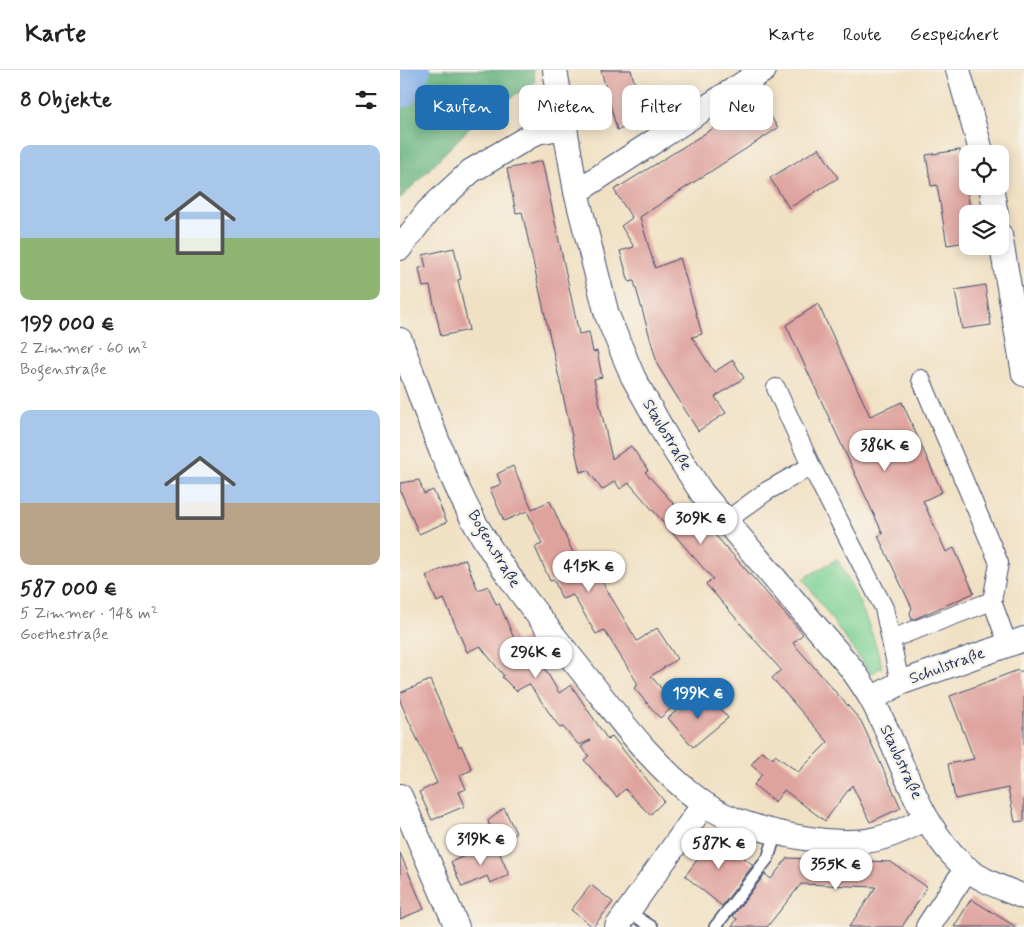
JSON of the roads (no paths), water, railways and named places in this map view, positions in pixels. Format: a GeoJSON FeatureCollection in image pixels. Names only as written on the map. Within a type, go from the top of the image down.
{"type":"FeatureCollection","features":[{"type":"Feature","properties":{"kind":"street","name":"Staubstraße"},"geometry":{"type":"LineString","coordinates":[[555,70],[558,85]]}},
{"type":"Feature","properties":{"kind":"street"},"geometry":{"type":"LineString","coordinates":[[576,192],[764,70]]}},
{"type":"Feature","properties":{"kind":"street"},"geometry":{"type":"LineString","coordinates":[[958,70],[979,145]]}},
{"type":"Feature","properties":{"kind":"street"},"geometry":{"type":"LineString","coordinates":[[400,248],[428,211],[472,171],[537,132],[549,130]]}},
{"type":"Feature","properties":{"kind":"street","name":"Staubstraße"},"geometry":{"type":"LineString","coordinates":[[566,130],[576,192],[607,315],[633,377],[673,448],[702,493],[851,668],[872,699],[926,818],[945,844],[967,868],[998,886],[1024,897]]}},
{"type":"Feature","properties":{"kind":"street"},"geometry":{"type":"LineString","coordinates":[[1003,255],[1024,374]]}},
{"type":"Feature","properties":{"kind":"street","name":"Bogenstraße"},"geometry":{"type":"LineString","coordinates":[[400,340],[441,449],[476,524],[519,590],[650,758],[704,804],[745,823],[776,833],[837,843],[863,842],[901,833],[926,818]]}},
{"type":"Feature","properties":{"kind":"street"},"geometry":{"type":"LineString","coordinates":[[921,379],[999,562],[992,601],[1016,642]]}},
{"type":"Feature","properties":{"kind":"street"},"geometry":{"type":"LineString","coordinates":[[776,388],[811,466],[884,608],[900,683]]}},
{"type":"Feature","properties":{"kind":"street"},"geometry":{"type":"LineString","coordinates":[[726,521],[767,491],[811,466]]}},
{"type":"Feature","properties":{"kind":"street"},"geometry":{"type":"LineString","coordinates":[[891,639],[992,601]]}},
{"type":"Feature","properties":{"kind":"street","name":"Schulstraße"},"geometry":{"type":"LineString","coordinates":[[872,699],[900,683],[1016,642]]}},
{"type":"Feature","properties":{"kind":"street"},"geometry":{"type":"LineString","coordinates":[[400,796],[457,927]]}},
{"type":"Feature","properties":{"kind":"street"},"geometry":{"type":"LineString","coordinates":[[623,919],[704,804]]}},
{"type":"Feature","properties":{"kind":"street"},"geometry":{"type":"LineString","coordinates":[[928,927],[967,868]]}},
{"type":"Feature","properties":{"kind":"lane"},"geometry":{"type":"LineString","coordinates":[[715,927],[768,858],[776,833]]}},
{"type":"Feature","properties":{"kind":"lane"},"geometry":{"type":"LineString","coordinates":[[623,919],[652,927]]}},
{"type":"Feature","properties":{"kind":"waterway"},"geometry":{"type":"LineString","coordinates":[[400,87],[409,70]]}}]}
